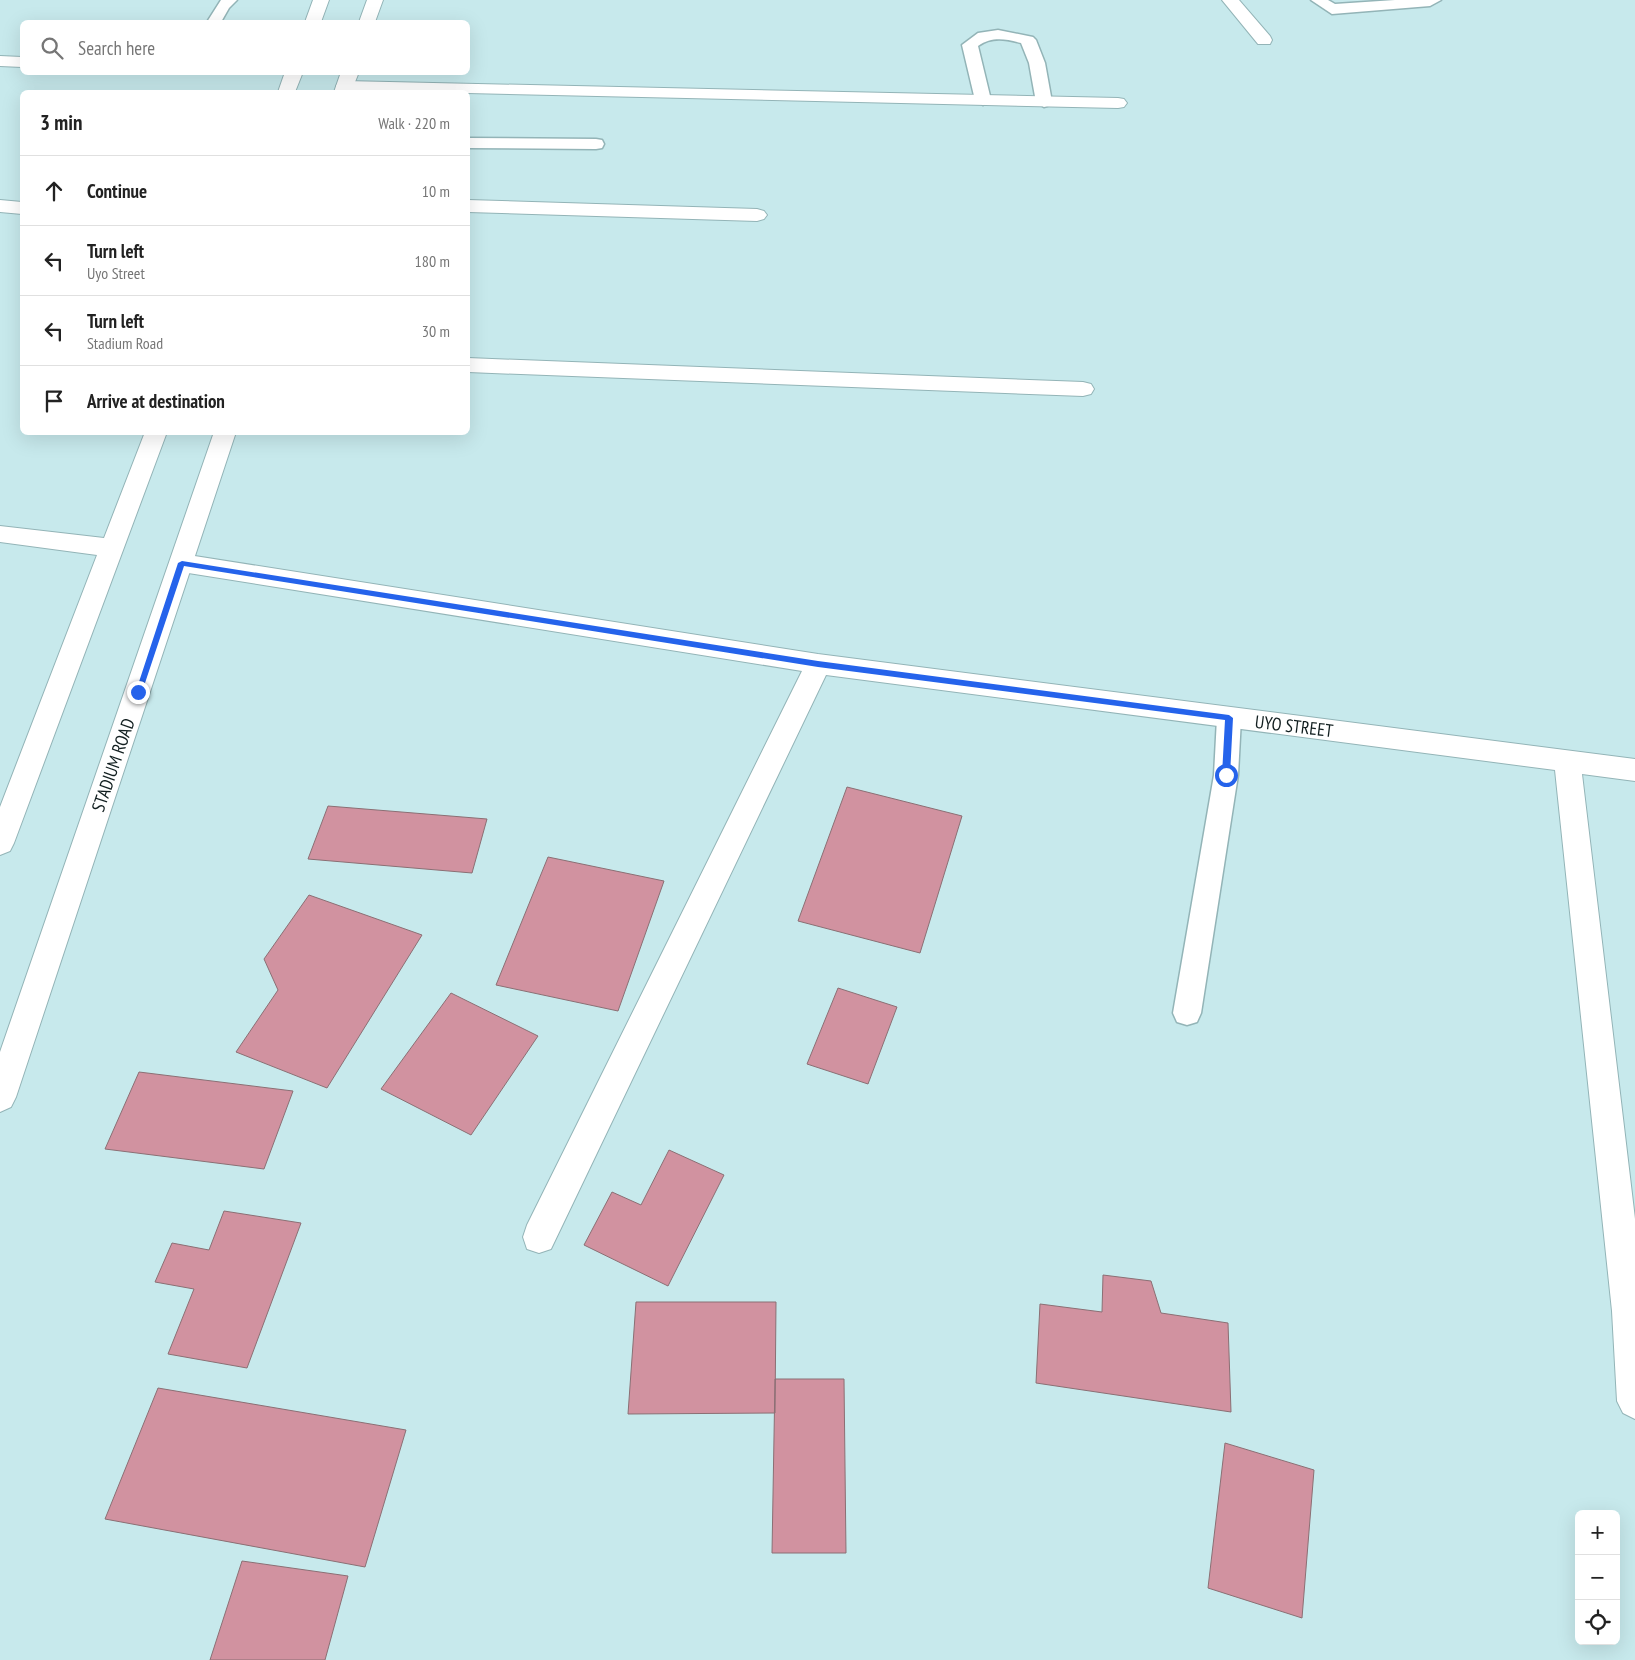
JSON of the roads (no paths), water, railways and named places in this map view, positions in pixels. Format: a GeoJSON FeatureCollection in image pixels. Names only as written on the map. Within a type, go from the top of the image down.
{"type":"FeatureCollection","features":[{"type":"Feature","properties":{"kind":"street"},"geometry":{"type":"LineString","coordinates":[[314,20],[321,0]]}},
{"type":"Feature","properties":{"kind":"street"},"geometry":{"type":"LineString","coordinates":[[368,20],[375,0]]}},
{"type":"Feature","properties":{"kind":"street"},"geometry":{"type":"LineString","coordinates":[[1230,0],[1264,40]]}},
{"type":"Feature","properties":{"kind":"street"},"geometry":{"type":"LineString","coordinates":[[0,62],[20,62]]}},
{"type":"Feature","properties":{"kind":"street"},"geometry":{"type":"LineString","coordinates":[[288,90],[293,75]]}},
{"type":"Feature","properties":{"kind":"street"},"geometry":{"type":"LineString","coordinates":[[346,84],[1118,103]]}},
{"type":"Feature","properties":{"kind":"street"},"geometry":{"type":"LineString","coordinates":[[0,206],[20,208]]}},
{"type":"Feature","properties":{"kind":"street"},"geometry":{"type":"LineString","coordinates":[[470,206],[757,215]]}},
{"type":"Feature","properties":{"kind":"street"},"geometry":{"type":"LineString","coordinates":[[470,365],[1082,389]]}},
{"type":"Feature","properties":{"kind":"street"},"geometry":{"type":"LineString","coordinates":[[0,843],[155,435]]}},
{"type":"Feature","properties":{"kind":"street","name":"STADIUM ROAD"},"geometry":{"type":"LineString","coordinates":[[0,1097],[224,435]]}},
{"type":"Feature","properties":{"kind":"street"},"geometry":{"type":"LineString","coordinates":[[0,534],[111,548]]}},
{"type":"Feature","properties":{"kind":"street","name":"UYO STREET"},"geometry":{"type":"LineString","coordinates":[[182,563],[818,664],[1635,770]]}},
{"type":"Feature","properties":{"kind":"street"},"geometry":{"type":"LineString","coordinates":[[539,1237],[818,664]]}},
{"type":"Feature","properties":{"kind":"street"},"geometry":{"type":"LineString","coordinates":[[1567,762],[1632,1312],[1635,1401]]}},
{"type":"Feature","properties":{"kind":"lane"},"geometry":{"type":"LineString","coordinates":[[215,20],[230,0]]}},
{"type":"Feature","properties":{"kind":"lane"},"geometry":{"type":"LineString","coordinates":[[1318,0],[1332,9],[1430,2],[1434,0]]}},
{"type":"Feature","properties":{"kind":"lane"},"geometry":{"type":"LineString","coordinates":[[983,100],[970,45],[980,36],[1003,35],[1028,40],[1036,63],[1044,102]]}},
{"type":"Feature","properties":{"kind":"lane"},"geometry":{"type":"LineString","coordinates":[[470,143],[596,144]]}},
{"type":"Feature","properties":{"kind":"lane"},"geometry":{"type":"LineString","coordinates":[[1187,1013],[1226,775],[1229,718]]}}]}
